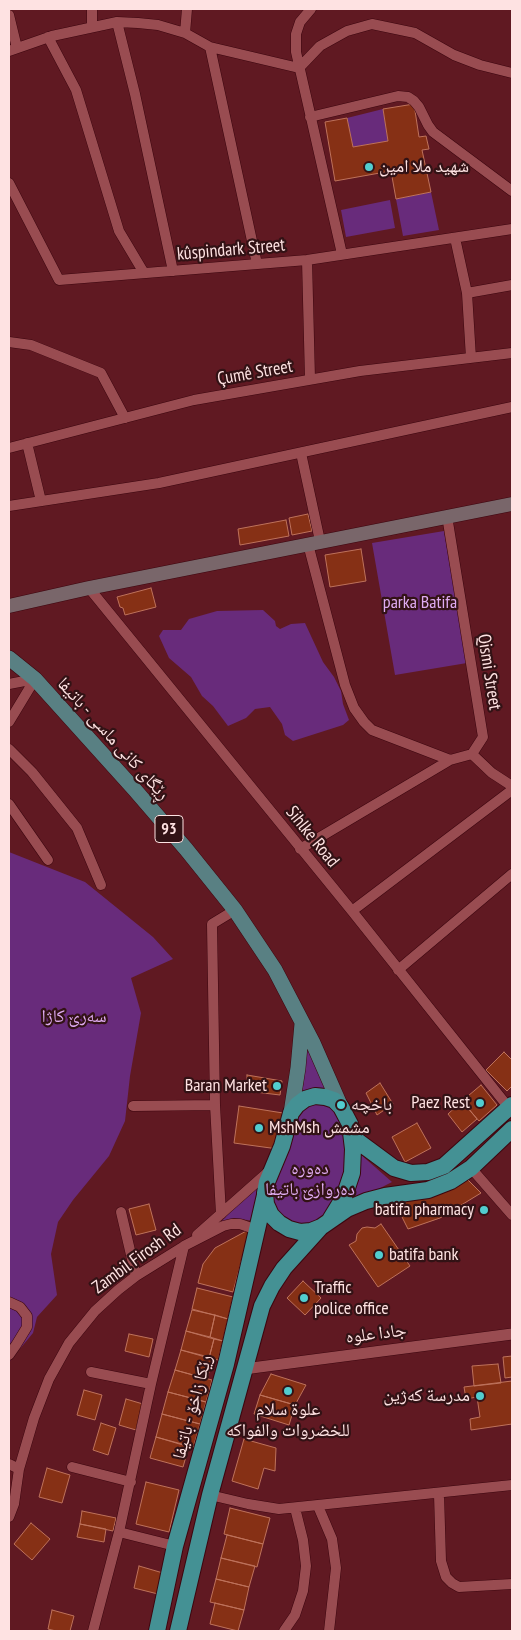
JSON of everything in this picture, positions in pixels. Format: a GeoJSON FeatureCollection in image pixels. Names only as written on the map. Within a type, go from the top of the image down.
{"type":"FeatureCollection","features":[{"type":"Feature","properties":{"kind":"highway"},"geometry":{"type":"LineString","coordinates":[[178,1631],[210,1495],[262,1306],[284,1268],[326,1223],[344,1197],[349,1185],[353,1161],[352,1137],[350,1124],[342,1106],[325,1096],[314,1096],[305,1099],[291,1113],[282,1146],[272,1169],[265,1193],[266,1204],[271,1215],[288,1229],[300,1232],[311,1231],[326,1223],[347,1209],[366,1201],[385,1196],[417,1192],[451,1181],[471,1168],[512,1129]]}},
{"type":"Feature","properties":{"kind":"highway"},"geometry":{"type":"LineString","coordinates":[[352,1137],[394,1168],[411,1172],[428,1172],[444,1166],[510,1106]]}},
{"type":"Feature","properties":{"kind":"highway","name":"رێکا زاخۆ - باتیفا"},"geometry":{"type":"LineString","coordinates":[[157,1631],[176,1546],[226,1364],[265,1193]]}},
{"type":"Feature","properties":{"kind":"main road"},"geometry":{"type":"LineString","coordinates":[[10,607],[89,588],[512,504]]}},
{"type":"Feature","properties":{"kind":"main road"},"geometry":{"type":"LineString","coordinates":[[9,650],[13,662]]}},
{"type":"Feature","properties":{"kind":"main road","name":"ڕێگای کانی ماسی - باتيفا"},"geometry":{"type":"LineString","coordinates":[[13,662],[35,679],[180,842],[235,910],[275,970],[323,1064],[342,1106]]}},
{"type":"Feature","properties":{"kind":"main road"},"geometry":{"type":"LineString","coordinates":[[291,1113],[302,1023]]}},
{"type":"Feature","properties":{"kind":"street"},"geometry":{"type":"LineString","coordinates":[[92,9],[92,27]]}},
{"type":"Feature","properties":{"kind":"street"},"geometry":{"type":"LineString","coordinates":[[186,33],[187,9]]}},
{"type":"Feature","properties":{"kind":"street"},"geometry":{"type":"LineString","coordinates":[[311,9],[300,22],[296,34],[299,68],[342,254]]}},
{"type":"Feature","properties":{"kind":"street"},"geometry":{"type":"LineString","coordinates":[[9,15],[13,49],[48,37],[117,22],[158,25],[186,33],[210,47],[299,68]]}},
{"type":"Feature","properties":{"kind":"street"},"geometry":{"type":"LineString","coordinates":[[117,22],[135,94],[173,271]]}},
{"type":"Feature","properties":{"kind":"street"},"geometry":{"type":"LineString","coordinates":[[299,68],[320,46],[347,31],[372,24],[415,33],[454,55],[480,65],[512,73]]}},
{"type":"Feature","properties":{"kind":"street"},"geometry":{"type":"LineString","coordinates":[[48,37],[76,90],[119,231],[144,273]]}},
{"type":"Feature","properties":{"kind":"street"},"geometry":{"type":"LineString","coordinates":[[210,47],[257,264]]}},
{"type":"Feature","properties":{"kind":"street"},"geometry":{"type":"LineString","coordinates":[[310,117],[398,96],[408,97],[414,100],[433,132],[512,191]]}},
{"type":"Feature","properties":{"kind":"street","name":"kûspindark Street"},"geometry":{"type":"LineString","coordinates":[[9,183],[59,280],[307,260],[512,229]]}},
{"type":"Feature","properties":{"kind":"street"},"geometry":{"type":"LineString","coordinates":[[455,238],[467,293],[471,358]]}},
{"type":"Feature","properties":{"kind":"street"},"geometry":{"type":"LineString","coordinates":[[307,260],[310,379]]}},
{"type":"Feature","properties":{"kind":"street"},"geometry":{"type":"LineString","coordinates":[[467,293],[512,285]]}},
{"type":"Feature","properties":{"kind":"street"},"geometry":{"type":"LineString","coordinates":[[9,343],[31,345],[100,373],[124,418]]}},
{"type":"Feature","properties":{"kind":"street","name":"Çumê Street"},"geometry":{"type":"LineString","coordinates":[[9,448],[194,400],[360,371],[512,353]]}},
{"type":"Feature","properties":{"kind":"street"},"geometry":{"type":"LineString","coordinates":[[9,506],[159,483],[512,407]]}},
{"type":"Feature","properties":{"kind":"street"},"geometry":{"type":"LineString","coordinates":[[27,443],[41,501]]}},
{"type":"Feature","properties":{"kind":"street"},"geometry":{"type":"LineString","coordinates":[[301,453],[314,542],[345,685],[354,708],[372,730],[450,760]]}},
{"type":"Feature","properties":{"kind":"street","name":"Qismi Street"},"geometry":{"type":"LineString","coordinates":[[447,516],[483,737],[472,754]]}},
{"type":"Feature","properties":{"kind":"street","name":"Sihlke Road"},"geometry":{"type":"LineString","coordinates":[[89,588],[510,1106]]}},
{"type":"Feature","properties":{"kind":"street"},"geometry":{"type":"LineString","coordinates":[[9,684],[35,679]]}},
{"type":"Feature","properties":{"kind":"street"},"geometry":{"type":"LineString","coordinates":[[9,722],[35,679]]}},
{"type":"Feature","properties":{"kind":"street"},"geometry":{"type":"LineString","coordinates":[[9,749],[32,772],[77,828],[101,885]]}},
{"type":"Feature","properties":{"kind":"street"},"geometry":{"type":"LineString","coordinates":[[300,849],[450,760],[472,754],[492,773],[512,788],[352,911]]}},
{"type":"Feature","properties":{"kind":"street"},"geometry":{"type":"LineString","coordinates":[[9,804],[48,860]]}},
{"type":"Feature","properties":{"kind":"street"},"geometry":{"type":"LineString","coordinates":[[398,970],[512,874]]}},
{"type":"Feature","properties":{"kind":"street"},"geometry":{"type":"LineString","coordinates":[[221,1214],[215,1105],[212,924],[235,910]]}},
{"type":"Feature","properties":{"kind":"street"},"geometry":{"type":"LineString","coordinates":[[133,1106],[215,1105]]}},
{"type":"Feature","properties":{"kind":"street"},"geometry":{"type":"LineString","coordinates":[[471,1168],[512,1215]]}},
{"type":"Feature","properties":{"kind":"street","name":"Zambil Firosh Rd"},"geometry":{"type":"LineString","coordinates":[[9,1517],[14,1504],[14,1466],[49,1379],[69,1343],[95,1311],[136,1276],[184,1246],[272,1169]]}},
{"type":"Feature","properties":{"kind":"street"},"geometry":{"type":"LineString","coordinates":[[121,1212],[136,1276]]}},
{"type":"Feature","properties":{"kind":"street"},"geometry":{"type":"LineString","coordinates":[[93,1631],[131,1482],[151,1384],[184,1246],[223,1226],[231,1224],[249,1226],[257,1230]]}},
{"type":"Feature","properties":{"kind":"street"},"geometry":{"type":"LineString","coordinates":[[9,1302],[20,1307],[28,1316],[27,1327],[9,1355]]}},
{"type":"Feature","properties":{"kind":"street","name":"جادا علوه"},"geometry":{"type":"LineString","coordinates":[[244,1369],[512,1334]]}},
{"type":"Feature","properties":{"kind":"street"},"geometry":{"type":"LineString","coordinates":[[91,1372],[151,1384]]}},
{"type":"Feature","properties":{"kind":"street"},"geometry":{"type":"LineString","coordinates":[[72,1468],[131,1482]]}},
{"type":"Feature","properties":{"kind":"street"},"geometry":{"type":"LineString","coordinates":[[210,1495],[264,1508],[295,1508],[512,1485]]}},
{"type":"Feature","properties":{"kind":"street"},"geometry":{"type":"LineString","coordinates":[[439,1494],[441,1561],[446,1577],[459,1587],[512,1584]]}},
{"type":"Feature","properties":{"kind":"street"},"geometry":{"type":"LineString","coordinates":[[318,1506],[332,1539],[336,1568],[329,1631]]}},
{"type":"Feature","properties":{"kind":"street"},"geometry":{"type":"LineString","coordinates":[[284,1631],[295,1615],[303,1591],[306,1566],[303,1540],[295,1508]]}},
{"type":"Feature","properties":{"kind":"street"},"geometry":{"type":"LineString","coordinates":[[119,1532],[176,1546]]}},
{"type":"Feature","properties":{"kind":"green space"},"geometry":{"type":"Polygon","coordinates":[[[383,109],[388,141],[353,147],[347,118],[383,109]]]}},
{"type":"Feature","properties":{"kind":"green space"},"geometry":{"type":"Polygon","coordinates":[[[431,192],[439,230],[403,236],[396,199],[431,192]]]}},
{"type":"Feature","properties":{"kind":"green space"},"geometry":{"type":"Polygon","coordinates":[[[390,200],[395,228],[346,237],[341,210],[390,200]]]}},
{"type":"Feature","properties":{"kind":"green space","name":"parka Batifa"},"geometry":{"type":"Polygon","coordinates":[[[444,531],[467,663],[395,675],[372,543],[444,531]]]}},
{"type":"Feature","properties":{"kind":"green space"},"geometry":{"type":"Polygon","coordinates":[[[263,610],[275,621],[276,626],[280,629],[291,624],[305,623],[323,662],[341,691],[343,704],[349,720],[343,725],[293,741],[285,735],[282,724],[270,707],[255,709],[246,718],[228,726],[213,706],[202,696],[191,677],[169,658],[159,636],[163,630],[181,630],[189,619],[217,611],[263,610]]]}},
{"type":"Feature","properties":{"kind":"green space","name":"سەرێ کاژا"},"geometry":{"type":"Polygon","coordinates":[[[9,852],[85,882],[153,937],[173,959],[131,978],[141,1013],[130,1076],[125,1121],[109,1156],[73,1200],[58,1222],[51,1254],[57,1295],[37,1317],[33,1333],[9,1362],[9,852]]]}},
{"type":"Feature","properties":{"kind":"green space"},"geometry":{"type":"Polygon","coordinates":[[[308,1045],[331,1092],[302,1094],[308,1045]]]}},
{"type":"Feature","properties":{"kind":"green space","name":"ده‌وره‌ ده‌روازێ باتيفا"},"geometry":{"type":"Polygon","coordinates":[[[317,1103],[329,1104],[340,1118],[346,1135],[347,1168],[330,1211],[315,1223],[300,1227],[276,1215],[271,1189],[296,1116],[306,1106],[317,1103]]]}},
{"type":"Feature","properties":{"kind":"green space"},"geometry":{"type":"Polygon","coordinates":[[[359,1153],[392,1182],[347,1205],[359,1153]]]}},
{"type":"Feature","properties":{"kind":"green space"},"geometry":{"type":"Polygon","coordinates":[[[262,1184],[254,1221],[234,1218],[221,1222],[232,1210],[262,1184]]]}},
{"type":"Feature","properties":{"kind":"building"},"geometry":{"type":"Polygon","coordinates":[[[414,104],[419,137],[426,136],[429,149],[422,150],[431,192],[396,199],[391,171],[335,181],[325,122],[347,118],[353,147],[388,141],[383,109],[414,104]]]}},
{"type":"Feature","properties":{"kind":"building"},"geometry":{"type":"Polygon","coordinates":[[[308,514],[312,531],[292,535],[289,518],[308,514]]]}},
{"type":"Feature","properties":{"kind":"building"},"geometry":{"type":"Polygon","coordinates":[[[286,520],[289,536],[240,545],[238,529],[286,520]]]}},
{"type":"Feature","properties":{"kind":"building"},"geometry":{"type":"Polygon","coordinates":[[[361,549],[366,581],[330,587],[325,555],[361,549]]]}},
{"type":"Feature","properties":{"kind":"building"},"geometry":{"type":"Polygon","coordinates":[[[151,588],[156,607],[125,615],[117,597],[151,588]]]}},
{"type":"Feature","properties":{"kind":"building"},"geometry":{"type":"Polygon","coordinates":[[[504,1052],[512,1060],[512,1086],[507,1091],[486,1070],[504,1052]]]}},
{"type":"Feature","properties":{"kind":"building"},"geometry":{"type":"Polygon","coordinates":[[[247,1075],[282,1081],[280,1095],[247,1091],[247,1075]]]}},
{"type":"Feature","properties":{"kind":"building"},"geometry":{"type":"Polygon","coordinates":[[[380,1083],[393,1104],[377,1115],[366,1093],[380,1083]]]}},
{"type":"Feature","properties":{"kind":"building","name":"Paez Rest"},"geometry":{"type":"Polygon","coordinates":[[[481,1085],[497,1105],[479,1121],[462,1101],[481,1085]]]}},
{"type":"Feature","properties":{"kind":"building"},"geometry":{"type":"Polygon","coordinates":[[[462,1101],[477,1119],[462,1132],[448,1114],[462,1101]]]}},
{"type":"Feature","properties":{"kind":"building","name":"MshMsh مشمش"},"geometry":{"type":"Polygon","coordinates":[[[239,1106],[283,1113],[278,1149],[234,1143],[239,1106]]]}},
{"type":"Feature","properties":{"kind":"building"},"geometry":{"type":"Polygon","coordinates":[[[417,1123],[431,1148],[405,1162],[392,1137],[417,1123]]]}},
{"type":"Feature","properties":{"kind":"building"},"geometry":{"type":"Polygon","coordinates":[[[465,1177],[481,1193],[440,1218],[408,1229],[395,1203],[438,1190],[465,1177]]]}},
{"type":"Feature","properties":{"kind":"building"},"geometry":{"type":"Polygon","coordinates":[[[149,1204],[156,1230],[136,1235],[129,1209],[149,1204]]]}},
{"type":"Feature","properties":{"kind":"building","name":"batifa bank"},"geometry":{"type":"Polygon","coordinates":[[[381,1224],[410,1266],[378,1287],[349,1245],[356,1241],[357,1234],[362,1228],[375,1228],[381,1224]]]}},
{"type":"Feature","properties":{"kind":"building"},"geometry":{"type":"Polygon","coordinates":[[[250,1229],[233,1292],[198,1283],[203,1264],[215,1248],[250,1229]]]}},
{"type":"Feature","properties":{"kind":"building","name":"Traffic police office"},"geometry":{"type":"Polygon","coordinates":[[[303,1281],[321,1298],[305,1315],[287,1298],[303,1281]]]}},
{"type":"Feature","properties":{"kind":"building"},"geometry":{"type":"Polygon","coordinates":[[[197,1288],[233,1297],[228,1319],[192,1309],[197,1288]]]}},
{"type":"Feature","properties":{"kind":"building"},"geometry":{"type":"Polygon","coordinates":[[[192,1310],[215,1315],[210,1337],[186,1331],[192,1310]]]}},
{"type":"Feature","properties":{"kind":"building"},"geometry":{"type":"Polygon","coordinates":[[[215,1315],[228,1319],[223,1341],[210,1337],[215,1315]]]}},
{"type":"Feature","properties":{"kind":"building"},"geometry":{"type":"Polygon","coordinates":[[[186,1331],[214,1339],[209,1358],[181,1350],[186,1331]]]}},
{"type":"Feature","properties":{"kind":"building"},"geometry":{"type":"Polygon","coordinates":[[[129,1334],[153,1339],[149,1357],[125,1351],[129,1334]]]}},
{"type":"Feature","properties":{"kind":"building"},"geometry":{"type":"Polygon","coordinates":[[[214,1339],[223,1341],[218,1360],[209,1358],[214,1339]]]}},
{"type":"Feature","properties":{"kind":"building"},"geometry":{"type":"Polygon","coordinates":[[[181,1350],[213,1358],[207,1379],[175,1370],[181,1350]]]}},
{"type":"Feature","properties":{"kind":"building"},"geometry":{"type":"Polygon","coordinates":[[[512,1356],[512,1377],[505,1378],[503,1357],[512,1356]]]}},
{"type":"Feature","properties":{"kind":"building"},"geometry":{"type":"Polygon","coordinates":[[[498,1364],[501,1383],[474,1386],[472,1366],[498,1364]]]}},
{"type":"Feature","properties":{"kind":"building"},"geometry":{"type":"Polygon","coordinates":[[[175,1370],[212,1380],[206,1402],[168,1392],[175,1370]]]}},
{"type":"Feature","properties":{"kind":"building"},"geometry":{"type":"Polygon","coordinates":[[[271,1374],[306,1385],[295,1405],[260,1395],[271,1374]]]}},
{"type":"Feature","properties":{"kind":"building"},"geometry":{"type":"Polygon","coordinates":[[[512,1381],[512,1424],[471,1430],[470,1419],[480,1417],[477,1397],[466,1399],[464,1387],[512,1381]]]}},
{"type":"Feature","properties":{"kind":"building"},"geometry":{"type":"Polygon","coordinates":[[[84,1390],[102,1395],[95,1420],[77,1415],[84,1390]]]}},
{"type":"Feature","properties":{"kind":"building"},"geometry":{"type":"Polygon","coordinates":[[[168,1392],[206,1402],[200,1424],[162,1414],[168,1392]]]}},
{"type":"Feature","properties":{"kind":"building"},"geometry":{"type":"Polygon","coordinates":[[[260,1395],[295,1405],[289,1425],[254,1414],[260,1395]]]}},
{"type":"Feature","properties":{"kind":"building"},"geometry":{"type":"Polygon","coordinates":[[[126,1399],[143,1404],[136,1430],[119,1425],[126,1399]]]}},
{"type":"Feature","properties":{"kind":"building"},"geometry":{"type":"Polygon","coordinates":[[[162,1414],[200,1424],[193,1448],[156,1437],[162,1414]]]}},
{"type":"Feature","properties":{"kind":"building"},"geometry":{"type":"Polygon","coordinates":[[[101,1423],[116,1428],[108,1455],[93,1450],[101,1423]]]}},
{"type":"Feature","properties":{"kind":"building"},"geometry":{"type":"Polygon","coordinates":[[[156,1437],[189,1446],[183,1467],[150,1458],[156,1437]]]}},
{"type":"Feature","properties":{"kind":"building"},"geometry":{"type":"Polygon","coordinates":[[[244,1439],[276,1448],[275,1471],[264,1468],[258,1489],[232,1481],[244,1439]]]}},
{"type":"Feature","properties":{"kind":"building"},"geometry":{"type":"Polygon","coordinates":[[[47,1468],[70,1475],[62,1503],[39,1497],[47,1468]]]}},
{"type":"Feature","properties":{"kind":"building"},"geometry":{"type":"Polygon","coordinates":[[[146,1482],[179,1490],[169,1532],[136,1524],[146,1482]]]}},
{"type":"Feature","properties":{"kind":"building"},"geometry":{"type":"Polygon","coordinates":[[[230,1508],[270,1518],[263,1544],[224,1534],[230,1508]]]}},
{"type":"Feature","properties":{"kind":"building"},"geometry":{"type":"Polygon","coordinates":[[[82,1511],[116,1518],[113,1531],[80,1524],[82,1511]]]}},
{"type":"Feature","properties":{"kind":"building"},"geometry":{"type":"Polygon","coordinates":[[[31,1523],[50,1539],[32,1560],[14,1544],[31,1523]]]}},
{"type":"Feature","properties":{"kind":"building"},"geometry":{"type":"Polygon","coordinates":[[[80,1524],[106,1529],[104,1542],[77,1537],[80,1524]]]}},
{"type":"Feature","properties":{"kind":"building"},"geometry":{"type":"Polygon","coordinates":[[[227,1535],[263,1544],[257,1567],[221,1558],[227,1535]]]}},
{"type":"Feature","properties":{"kind":"building"},"geometry":{"type":"Polygon","coordinates":[[[221,1558],[255,1566],[249,1587],[216,1579],[221,1558]]]}},
{"type":"Feature","properties":{"kind":"building"},"geometry":{"type":"Polygon","coordinates":[[[139,1566],[163,1573],[158,1594],[134,1588],[139,1566]]]}},
{"type":"Feature","properties":{"kind":"building"},"geometry":{"type":"Polygon","coordinates":[[[216,1579],[249,1587],[244,1610],[210,1602],[216,1579]]]}},
{"type":"Feature","properties":{"kind":"building"},"geometry":{"type":"Polygon","coordinates":[[[215,1603],[244,1610],[238,1631],[210,1624],[215,1603]]]}},
{"type":"Feature","properties":{"kind":"building"},"geometry":{"type":"Polygon","coordinates":[[[52,1610],[74,1616],[70,1631],[48,1629],[52,1610]]]}},
{"type":"Feature","properties":{"kind":"place","name":"شهيد ملا امين"},"geometry":{"type":"Point","coordinates":[369,167]}},
{"type":"Feature","properties":{"kind":"place","name":"Baran Market"},"geometry":{"type":"Point","coordinates":[277,1086]}},
{"type":"Feature","properties":{"kind":"place","name":"Paez Rest"},"geometry":{"type":"Point","coordinates":[480,1103]}},
{"type":"Feature","properties":{"kind":"place","name":"باخچە"},"geometry":{"type":"Point","coordinates":[341,1105]}},
{"type":"Feature","properties":{"kind":"place","name":"MshMsh مشمش"},"geometry":{"type":"Point","coordinates":[259,1128]}},
{"type":"Feature","properties":{"kind":"place","name":"batifa pharmacy"},"geometry":{"type":"Point","coordinates":[484,1210]}},
{"type":"Feature","properties":{"kind":"place","name":"batifa bank"},"geometry":{"type":"Point","coordinates":[379,1255]}},
{"type":"Feature","properties":{"kind":"place","name":"Traffic police office"},"geometry":{"type":"Point","coordinates":[304,1298]}},
{"type":"Feature","properties":{"kind":"place","name":"علوة سلام للخضروات والفواكه"},"geometry":{"type":"Point","coordinates":[288,1391]}},
{"type":"Feature","properties":{"kind":"place","name":"مدرسة كه‌ژين"},"geometry":{"type":"Point","coordinates":[480,1396]}}]}
